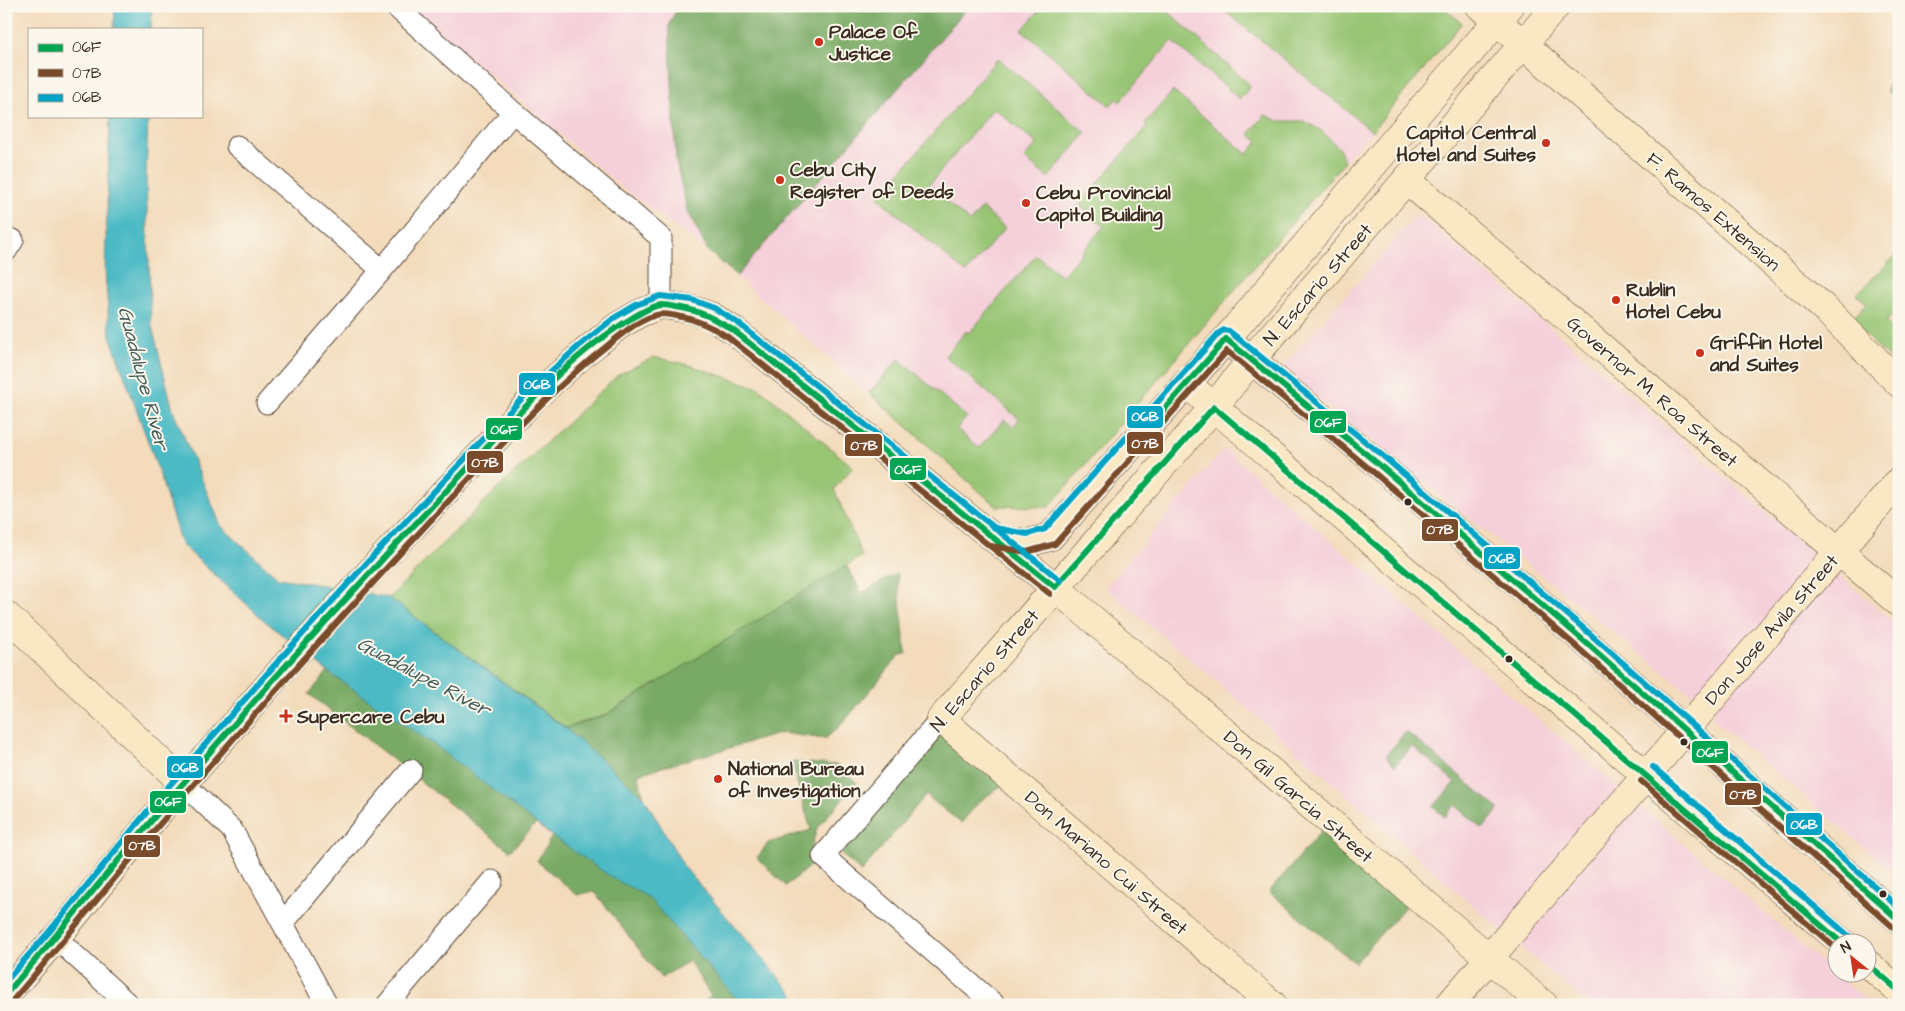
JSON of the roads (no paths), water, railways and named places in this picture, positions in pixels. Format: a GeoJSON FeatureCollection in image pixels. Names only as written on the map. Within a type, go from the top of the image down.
{"type":"FeatureCollection","features":[{"type":"Feature","properties":{"kind":"main road","name":"N. Escario Street"},"geometry":{"type":"LineString","coordinates":[[941,719],[1214,407],[1251,360],[1556,6]]}},
{"type":"Feature","properties":{"kind":"main road","name":"N. Escario Street"},"geometry":{"type":"LineString","coordinates":[[993,538],[1026,543],[1050,537],[1226,339],[1380,156],[1496,11]]}},
{"type":"Feature","properties":{"kind":"main road","name":"F. Ramos Extension"},"geometry":{"type":"LineString","coordinates":[[1496,11],[1524,44],[1824,308],[1899,383]]}},
{"type":"Feature","properties":{"kind":"main road","name":"Governor M. Roa Street"},"geometry":{"type":"LineString","coordinates":[[1407,180],[1899,603]]}},
{"type":"Feature","properties":{"kind":"main road"},"geometry":{"type":"LineString","coordinates":[[6,994],[56,938],[162,808],[286,665],[380,561],[534,398],[585,352],[618,326],[640,313],[660,305]]}},
{"type":"Feature","properties":{"kind":"main road","name":"Don Gil Garcia Street"},"geometry":{"type":"LineString","coordinates":[[660,305],[697,311],[711,316],[733,330],[1055,587],[1544,1005]]}},
{"type":"Feature","properties":{"kind":"main road"},"geometry":{"type":"LineString","coordinates":[[1226,339],[1377,463],[1583,640],[1899,920]]}},
{"type":"Feature","properties":{"kind":"main road"},"geometry":{"type":"LineString","coordinates":[[1186,384],[1647,774],[1832,934]]}},
{"type":"Feature","properties":{"kind":"main road","name":"Don Jose Avila Street"},"geometry":{"type":"LineString","coordinates":[[1449,1005],[1683,730],[1899,481]]}},
{"type":"Feature","properties":{"kind":"main road"},"geometry":{"type":"LineString","coordinates":[[6,614],[184,784]]}},
{"type":"Feature","properties":{"kind":"main road","name":"Don Mariano Cui Street"},"geometry":{"type":"LineString","coordinates":[[941,719],[1273,1005]]}},
{"type":"Feature","properties":{"kind":"main road"},"geometry":{"type":"LineString","coordinates":[[1878,973],[1899,991]]}},
{"type":"Feature","properties":{"kind":"street"},"geometry":{"type":"LineString","coordinates":[[395,6],[513,112],[661,238],[660,305]]}},
{"type":"Feature","properties":{"kind":"street"},"geometry":{"type":"LineString","coordinates":[[267,403],[382,270],[513,112]]}},
{"type":"Feature","properties":{"kind":"street"},"geometry":{"type":"LineString","coordinates":[[237,146],[382,270]]}},
{"type":"Feature","properties":{"kind":"street","name":"N. Escario Street"},"geometry":{"type":"LineString","coordinates":[[941,719],[823,856],[995,1005]]}},
{"type":"Feature","properties":{"kind":"street"},"geometry":{"type":"LineString","coordinates":[[284,923],[411,770]]}},
{"type":"Feature","properties":{"kind":"street"},"geometry":{"type":"LineString","coordinates":[[184,784],[232,830],[327,1005]]}},
{"type":"Feature","properties":{"kind":"street"},"geometry":{"type":"LineString","coordinates":[[387,1005],[492,881]]}},
{"type":"Feature","properties":{"kind":"street"},"geometry":{"type":"LineString","coordinates":[[56,938],[129,1005]]}},
{"type":"Feature","properties":{"kind":"water"},"geometry":{"type":"Polygon","coordinates":[[[115,6],[152,6],[151,28],[114,28],[115,6]]]}},
{"type":"Feature","properties":{"kind":"water","name":"Guadalupe River"},"geometry":{"type":"Polygon","coordinates":[[[110,118],[148,118],[146,179],[151,322],[173,410],[221,526],[278,578],[389,598],[565,728],[644,797],[685,868],[802,1005],[742,1005],[648,897],[614,879],[552,836],[436,746],[328,672],[265,621],[181,544],[159,472],[110,336],[105,271],[110,118]]]}},
{"type":"Feature","properties":{"kind":"place","name":"Palace Of Justice"},"geometry":{"type":"Point","coordinates":[819,42]}},
{"type":"Feature","properties":{"kind":"place","name":"Capitol Central Hotel and Suites"},"geometry":{"type":"Point","coordinates":[1546,143]}},
{"type":"Feature","properties":{"kind":"place","name":"Cebu City Register of Deeds"},"geometry":{"type":"Point","coordinates":[780,180]}},
{"type":"Feature","properties":{"kind":"place","name":"Cebu Provincial Capitol Building"},"geometry":{"type":"Point","coordinates":[1026,203]}},
{"type":"Feature","properties":{"kind":"place","name":"Rublin Hotel Cebu"},"geometry":{"type":"Point","coordinates":[1616,300]}},
{"type":"Feature","properties":{"kind":"place","name":"Griffin Hotel and Suites"},"geometry":{"type":"Point","coordinates":[1700,353]}},
{"type":"Feature","properties":{"kind":"place","name":"Supercare Cebu"},"geometry":{"type":"Point","coordinates":[286,716]}},
{"type":"Feature","properties":{"kind":"place","name":"National Bureau of Investigation"},"geometry":{"type":"Point","coordinates":[718,779]}}]}
